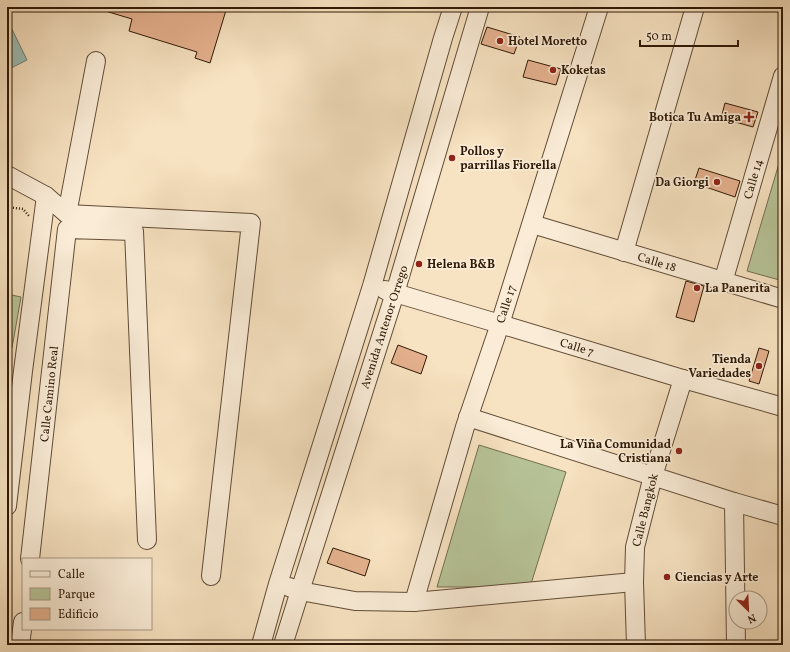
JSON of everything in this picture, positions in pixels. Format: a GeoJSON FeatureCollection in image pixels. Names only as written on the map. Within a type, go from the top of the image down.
{"type":"FeatureCollection","features":[{"type":"Feature","properties":{"kind":"street","name":"Avenida Antenor Orrego"},"geometry":{"type":"LineString","coordinates":[[260,645],[372,286],[453,7]]}},
{"type":"Feature","properties":{"kind":"street","name":"Avenida Antenor Orrego"},"geometry":{"type":"LineString","coordinates":[[283,645],[396,293],[480,7]]}},
{"type":"Feature","properties":{"kind":"street","name":"Calle 17"},"geometry":{"type":"LineString","coordinates":[[414,602],[468,417],[532,224],[599,7]]}},
{"type":"Feature","properties":{"kind":"street"},"geometry":{"type":"LineString","coordinates":[[624,252],[695,7]]}},
{"type":"Feature","properties":{"kind":"street","name":"Calle Camino Real"},"geometry":{"type":"LineString","coordinates":[[30,558],[67,222],[96,61]]}},
{"type":"Feature","properties":{"kind":"street","name":"Calle 14"},"geometry":{"type":"LineString","coordinates":[[723,282],[780,99],[783,76]]}},
{"type":"Feature","properties":{"kind":"street"},"geometry":{"type":"LineString","coordinates":[[7,175],[46,196],[67,222],[134,231],[147,540]]}},
{"type":"Feature","properties":{"kind":"street"},"geometry":{"type":"LineString","coordinates":[[7,506],[15,370],[46,196]]}},
{"type":"Feature","properties":{"kind":"street"},"geometry":{"type":"LineString","coordinates":[[67,222],[251,223],[211,576]]}},
{"type":"Feature","properties":{"kind":"street","name":"Calle 18"},"geometry":{"type":"LineString","coordinates":[[532,224],[783,300]]}},
{"type":"Feature","properties":{"kind":"street","name":"Calle 7"},"geometry":{"type":"LineString","coordinates":[[372,286],[683,380],[783,407]]}},
{"type":"Feature","properties":{"kind":"street","name":"Calle Bangkok"},"geometry":{"type":"LineString","coordinates":[[636,645],[634,582],[635,546],[653,476],[683,380]]}},
{"type":"Feature","properties":{"kind":"street"},"geometry":{"type":"LineString","coordinates":[[468,417],[734,502],[783,516]]}},
{"type":"Feature","properties":{"kind":"street"},"geometry":{"type":"LineString","coordinates":[[734,502],[736,645]]}},
{"type":"Feature","properties":{"kind":"street"},"geometry":{"type":"LineString","coordinates":[[278,584],[300,591],[354,601],[414,602],[634,582]]}},
{"type":"Feature","properties":{"kind":"street"},"geometry":{"type":"LineString","coordinates":[[20,645],[22,630]]}},
{"type":"Feature","properties":{"kind":"green space"},"geometry":{"type":"Polygon","coordinates":[[[783,150],[783,281],[747,271],[783,150]]]}},
{"type":"Feature","properties":{"kind":"green space"},"geometry":{"type":"Polygon","coordinates":[[[7,294],[21,297],[12,348],[7,347],[7,294]]]}},
{"type":"Feature","properties":{"kind":"green space"},"geometry":{"type":"Polygon","coordinates":[[[479,445],[566,472],[530,587],[437,587],[479,445]]]}},
{"type":"Feature","properties":{"kind":"water"},"geometry":{"type":"Polygon","coordinates":[[[7,19],[27,60],[7,70],[7,19]]]}},
{"type":"Feature","properties":{"kind":"building"},"geometry":{"type":"Polygon","coordinates":[[[102,7],[227,7],[210,63],[195,58],[197,52],[129,31],[132,19],[102,10],[102,7]]]}},
{"type":"Feature","properties":{"kind":"building","name":"Hotel Moretto"},"geometry":{"type":"Polygon","coordinates":[[[487,27],[520,37],[514,54],[481,44],[487,27]]]}},
{"type":"Feature","properties":{"kind":"building"},"geometry":{"type":"Polygon","coordinates":[[[528,60],[561,69],[556,85],[523,77],[528,60]]]}},
{"type":"Feature","properties":{"kind":"building"},"geometry":{"type":"Polygon","coordinates":[[[725,103],[758,112],[753,127],[721,118],[725,103]]]}},
{"type":"Feature","properties":{"kind":"building","name":"Da Giorgi"},"geometry":{"type":"Polygon","coordinates":[[[699,168],[740,181],[735,197],[694,183],[699,168]]]}},
{"type":"Feature","properties":{"kind":"building"},"geometry":{"type":"Polygon","coordinates":[[[686,281],[704,286],[694,322],[676,317],[686,281]]]}},
{"type":"Feature","properties":{"kind":"building"},"geometry":{"type":"Polygon","coordinates":[[[398,345],[427,356],[421,374],[391,363],[398,345]]]}},
{"type":"Feature","properties":{"kind":"building","name":"Tienda Variedades"},"geometry":{"type":"Polygon","coordinates":[[[759,348],[769,351],[759,384],[749,381],[759,348]]]}},
{"type":"Feature","properties":{"kind":"building"},"geometry":{"type":"Polygon","coordinates":[[[333,548],[370,560],[365,576],[327,563],[333,548]]]}},
{"type":"Feature","properties":{"kind":"place","name":"Hotel Moretto"},"geometry":{"type":"Point","coordinates":[500,41]}},
{"type":"Feature","properties":{"kind":"place","name":"Koketas"},"geometry":{"type":"Point","coordinates":[553,70]}},
{"type":"Feature","properties":{"kind":"place","name":"Botica Tu Amiga"},"geometry":{"type":"Point","coordinates":[749,117]}},
{"type":"Feature","properties":{"kind":"place","name":"Pollos y parrillas Fiorella"},"geometry":{"type":"Point","coordinates":[452,158]}},
{"type":"Feature","properties":{"kind":"place","name":"Da Giorgi"},"geometry":{"type":"Point","coordinates":[717,182]}},
{"type":"Feature","properties":{"kind":"place","name":"Helena B&B"},"geometry":{"type":"Point","coordinates":[419,264]}},
{"type":"Feature","properties":{"kind":"place","name":"La Panerita"},"geometry":{"type":"Point","coordinates":[697,288]}},
{"type":"Feature","properties":{"kind":"place","name":"Tienda Variedades"},"geometry":{"type":"Point","coordinates":[759,366]}},
{"type":"Feature","properties":{"kind":"place","name":"La Viña Comunidad Cristiana"},"geometry":{"type":"Point","coordinates":[679,451]}},
{"type":"Feature","properties":{"kind":"place","name":"Ciencias y Arte"},"geometry":{"type":"Point","coordinates":[667,577]}}]}
